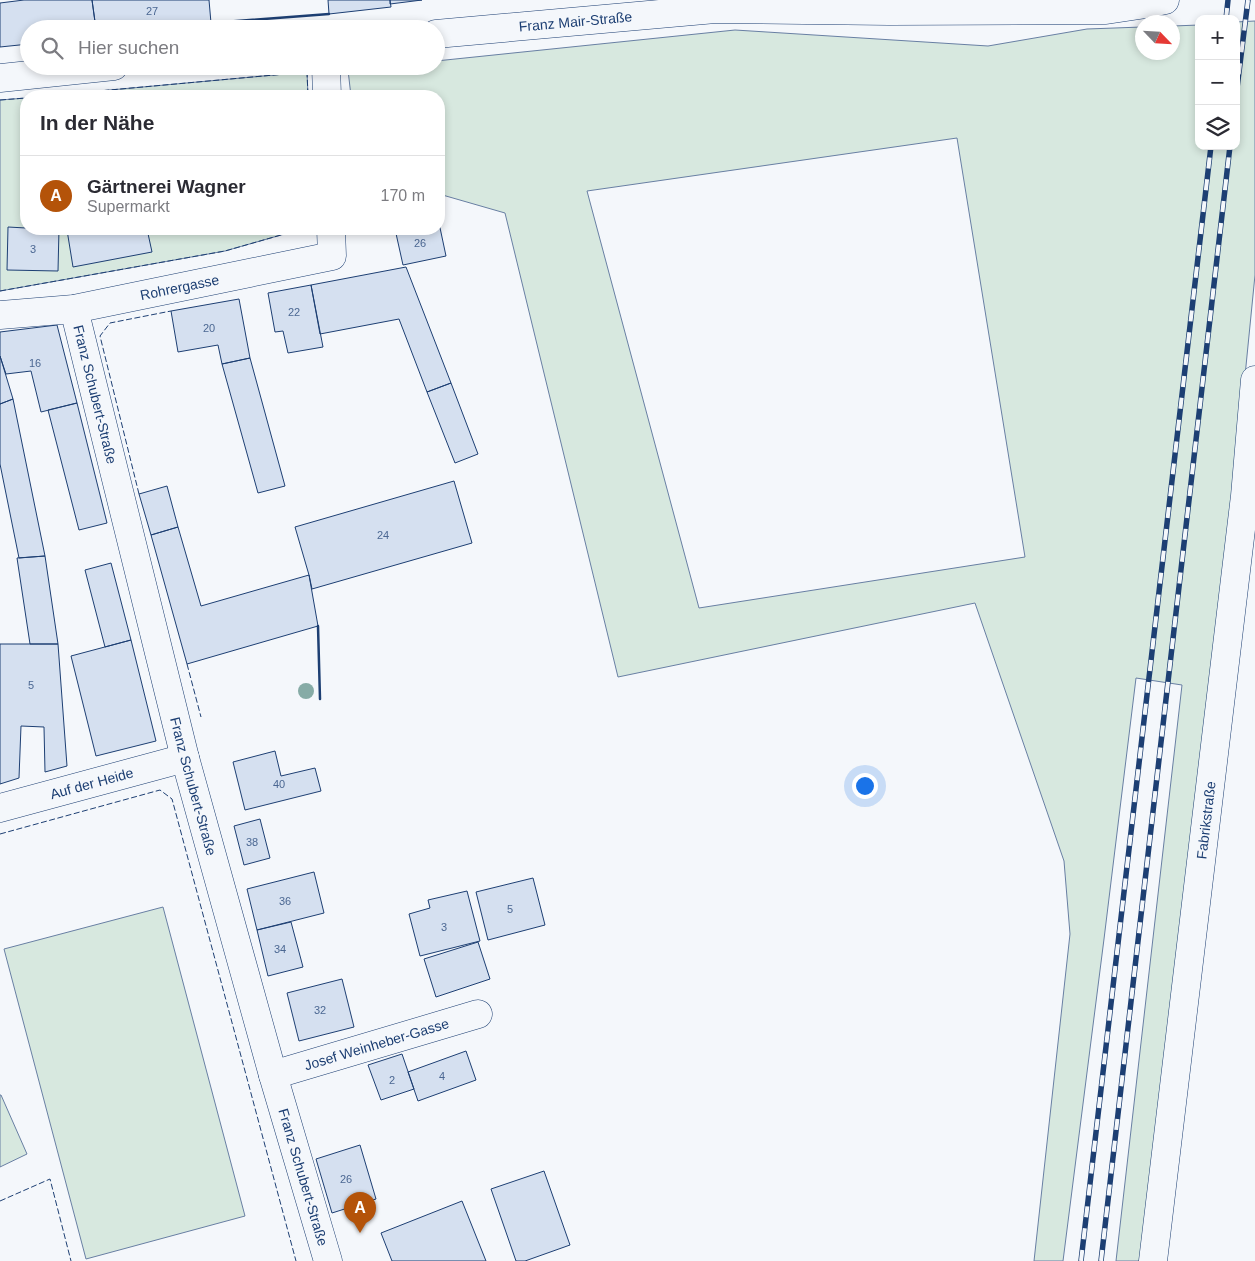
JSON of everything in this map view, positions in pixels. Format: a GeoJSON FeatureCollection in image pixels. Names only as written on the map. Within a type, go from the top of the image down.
{"type":"FeatureCollection","features":[{"type":"Feature","properties":{"kind":"street","name":"Franz Mair-Straße"},"geometry":{"type":"LineString","coordinates":[[445,33],[715,9],[889,11],[1106,10],[1165,0]]}},
{"type":"Feature","properties":{"kind":"street"},"geometry":{"type":"LineString","coordinates":[[0,78],[28,75]]}},
{"type":"Feature","properties":{"kind":"street"},"geometry":{"type":"LineString","coordinates":[[326,75],[327,90]]}},
{"type":"Feature","properties":{"kind":"street","name":"Rohrergasse"},"geometry":{"type":"LineString","coordinates":[[0,314],[74,309],[332,256],[331,235]]}},
{"type":"Feature","properties":{"kind":"street","name":"Franz Schubert-Straße"},"geometry":{"type":"LineString","coordinates":[[74,309],[184,758],[273,1075],[328,1261]]}},
{"type":"Feature","properties":{"kind":"street","name":"Fabrikstraße"},"geometry":{"type":"LineString","coordinates":[[1153,1261],[1244,506],[1255,380]]}},
{"type":"Feature","properties":{"kind":"street","name":"Auf der Heide"},"geometry":{"type":"LineString","coordinates":[[0,808],[184,758]]}},
{"type":"Feature","properties":{"kind":"street","name":"Josef Weinheber-Gasse"},"geometry":{"type":"LineString","coordinates":[[273,1075],[478,1014]]}},
{"type":"Feature","properties":{"kind":"shaded area"},"geometry":{"type":"Polygon","coordinates":[[[1255,21],[1255,275],[1233,497],[1143,1261],[1116,1261],[1182,685],[1136,678],[1063,1261],[1034,1261],[1070,934],[1064,861],[975,603],[618,677],[505,213],[445,196],[445,90],[350,90],[349,75],[445,75],[445,60],[735,30],[988,46],[1087,29],[1135,27],[1135,60],[1180,60],[1180,26],[1195,25],[1195,150],[1240,150],[1240,22],[1255,21]],[[957,138],[587,191],[699,608],[1025,557],[957,138]]]}},
{"type":"Feature","properties":{"kind":"shaded area"},"geometry":{"type":"Polygon","coordinates":[[[274,75],[307,75],[308,90],[110,90],[274,75]]]}},
{"type":"Feature","properties":{"kind":"shaded area"},"geometry":{"type":"Polygon","coordinates":[[[20,98],[20,235],[281,235],[225,251],[0,291],[0,100],[20,98]]]}},
{"type":"Feature","properties":{"kind":"shaded area"},"geometry":{"type":"Polygon","coordinates":[[[163,907],[245,1216],[86,1259],[4,949],[163,907]]]}},
{"type":"Feature","properties":{"kind":"shaded area"},"geometry":{"type":"Polygon","coordinates":[[[0,1095],[27,1154],[0,1167],[0,1095]]]}},
{"type":"Feature","properties":{"kind":"building"},"geometry":{"type":"Polygon","coordinates":[[[24,0],[92,0],[95,20],[20,20],[20,45],[0,47],[0,3],[24,0]]]}},
{"type":"Feature","properties":{"kind":"building"},"geometry":{"type":"Polygon","coordinates":[[[92,0],[209,0],[211,20],[95,20],[92,0]]]}},
{"type":"Feature","properties":{"kind":"building"},"geometry":{"type":"Polygon","coordinates":[[[328,0],[390,0],[391,7],[329,14],[328,0]]]}},
{"type":"Feature","properties":{"kind":"building"},"geometry":{"type":"Polygon","coordinates":[[[390,0],[422,0],[390,4],[390,0]]]}},
{"type":"Feature","properties":{"kind":"building"},"geometry":{"type":"Polygon","coordinates":[[[8,227],[20,228],[20,235],[59,235],[58,271],[7,270],[8,227]]]}},
{"type":"Feature","properties":{"kind":"building"},"geometry":{"type":"Polygon","coordinates":[[[68,235],[148,235],[152,252],[73,267],[68,235]]]}},
{"type":"Feature","properties":{"kind":"building"},"geometry":{"type":"Polygon","coordinates":[[[396,235],[442,235],[446,256],[403,265],[396,235]]]}},
{"type":"Feature","properties":{"kind":"building"},"geometry":{"type":"Polygon","coordinates":[[[406,267],[451,383],[427,392],[399,319],[320,334],[311,285],[406,267]]]}},
{"type":"Feature","properties":{"kind":"building"},"geometry":{"type":"Polygon","coordinates":[[[311,285],[323,347],[288,353],[283,331],[275,332],[268,293],[311,285]]]}},
{"type":"Feature","properties":{"kind":"building"},"geometry":{"type":"Polygon","coordinates":[[[239,299],[250,358],[222,364],[218,345],[178,352],[171,311],[239,299]]]}},
{"type":"Feature","properties":{"kind":"building"},"geometry":{"type":"Polygon","coordinates":[[[57,325],[77,403],[41,412],[31,371],[6,374],[0,356],[0,332],[57,325]]]}},
{"type":"Feature","properties":{"kind":"building"},"geometry":{"type":"Polygon","coordinates":[[[0,356],[13,399],[0,404],[0,356]]]}},
{"type":"Feature","properties":{"kind":"building"},"geometry":{"type":"Polygon","coordinates":[[[250,358],[285,486],[258,493],[222,364],[250,358]]]}},
{"type":"Feature","properties":{"kind":"building"},"geometry":{"type":"Polygon","coordinates":[[[451,383],[478,454],[455,463],[427,392],[451,383]]]}},
{"type":"Feature","properties":{"kind":"building"},"geometry":{"type":"Polygon","coordinates":[[[13,399],[45,556],[19,558],[0,464],[0,404],[13,399]]]}},
{"type":"Feature","properties":{"kind":"building"},"geometry":{"type":"Polygon","coordinates":[[[77,403],[107,523],[79,530],[48,410],[77,403]]]}},
{"type":"Feature","properties":{"kind":"building"},"geometry":{"type":"Polygon","coordinates":[[[454,481],[472,543],[312,589],[295,527],[454,481]]]}},
{"type":"Feature","properties":{"kind":"building"},"geometry":{"type":"Polygon","coordinates":[[[167,486],[178,527],[151,535],[139,494],[167,486]]]}},
{"type":"Feature","properties":{"kind":"building"},"geometry":{"type":"Polygon","coordinates":[[[178,527],[201,606],[309,575],[318,626],[187,664],[151,535],[178,527]]]}},
{"type":"Feature","properties":{"kind":"building"},"geometry":{"type":"Polygon","coordinates":[[[45,556],[58,644],[30,644],[17,558],[45,556]]]}},
{"type":"Feature","properties":{"kind":"building"},"geometry":{"type":"Polygon","coordinates":[[[111,563],[131,640],[105,647],[85,570],[111,563]]]}},
{"type":"Feature","properties":{"kind":"building"},"geometry":{"type":"Polygon","coordinates":[[[131,640],[156,741],[96,756],[71,656],[131,640]]]}},
{"type":"Feature","properties":{"kind":"building"},"geometry":{"type":"Polygon","coordinates":[[[0,644],[58,644],[67,766],[45,772],[44,727],[21,726],[19,778],[0,784],[0,644]]]}},
{"type":"Feature","properties":{"kind":"building"},"geometry":{"type":"Polygon","coordinates":[[[275,751],[281,776],[315,768],[321,791],[245,810],[233,762],[275,751]]]}},
{"type":"Feature","properties":{"kind":"building"},"geometry":{"type":"Polygon","coordinates":[[[260,819],[270,858],[244,865],[234,826],[260,819]]]}},
{"type":"Feature","properties":{"kind":"building"},"geometry":{"type":"Polygon","coordinates":[[[314,872],[324,913],[257,930],[247,889],[314,872]]]}},
{"type":"Feature","properties":{"kind":"building"},"geometry":{"type":"Polygon","coordinates":[[[533,878],[545,925],[488,940],[476,892],[533,878]]]}},
{"type":"Feature","properties":{"kind":"building"},"geometry":{"type":"Polygon","coordinates":[[[467,891],[480,941],[420,956],[409,914],[430,908],[428,900],[467,891]]]}},
{"type":"Feature","properties":{"kind":"building"},"geometry":{"type":"Polygon","coordinates":[[[291,922],[303,967],[268,976],[257,930],[291,922]]]}},
{"type":"Feature","properties":{"kind":"building"},"geometry":{"type":"Polygon","coordinates":[[[478,942],[490,979],[436,997],[424,959],[478,942]]]}},
{"type":"Feature","properties":{"kind":"building"},"geometry":{"type":"Polygon","coordinates":[[[342,979],[354,1027],[299,1041],[287,993],[342,979]]]}},
{"type":"Feature","properties":{"kind":"building"},"geometry":{"type":"Polygon","coordinates":[[[466,1051],[476,1080],[418,1101],[408,1072],[466,1051]]]}},
{"type":"Feature","properties":{"kind":"building"},"geometry":{"type":"Polygon","coordinates":[[[402,1054],[414,1089],[381,1100],[368,1065],[402,1054]]]}},
{"type":"Feature","properties":{"kind":"building"},"geometry":{"type":"Polygon","coordinates":[[[360,1145],[376,1199],[332,1213],[316,1159],[360,1145]]]}},
{"type":"Feature","properties":{"kind":"building"},"geometry":{"type":"Polygon","coordinates":[[[544,1171],[570,1245],[525,1261],[516,1261],[491,1189],[544,1171]]]}},
{"type":"Feature","properties":{"kind":"building"},"geometry":{"type":"Polygon","coordinates":[[[462,1201],[486,1261],[392,1261],[381,1233],[462,1201]]]}},
{"type":"Feature","properties":{"kind":"railway"},"geometry":{"type":"LineString","coordinates":[[1226,15],[1228,0]]}},
{"type":"Feature","properties":{"kind":"railway"},"geometry":{"type":"LineString","coordinates":[[1240,64],[1248,0]]}},
{"type":"Feature","properties":{"kind":"railway"},"geometry":{"type":"LineString","coordinates":[[1081,1261],[1211,150]]}},
{"type":"Feature","properties":{"kind":"railway"},"geometry":{"type":"LineString","coordinates":[[1101,1261],[1230,150]]}},
{"type":"Feature","properties":{"kind":"fence"},"geometry":{"type":"LineString","coordinates":[[110,90],[274,75]]}},
{"type":"Feature","properties":{"kind":"fence"},"geometry":{"type":"LineString","coordinates":[[307,75],[308,90]]}},
{"type":"Feature","properties":{"kind":"fence"},"geometry":{"type":"LineString","coordinates":[[0,100],[20,98]]}},
{"type":"Feature","properties":{"kind":"fence"},"geometry":{"type":"LineString","coordinates":[[0,291],[225,251],[281,235]]}},
{"type":"Feature","properties":{"kind":"fence"},"geometry":{"type":"LineString","coordinates":[[139,494],[100,336],[110,323],[171,311]]}},
{"type":"Feature","properties":{"kind":"fence"},"geometry":{"type":"LineString","coordinates":[[187,664],[201,717]]}},
{"type":"Feature","properties":{"kind":"fence"},"geometry":{"type":"LineString","coordinates":[[0,834],[160,790],[172,799],[296,1261]]}},
{"type":"Feature","properties":{"kind":"fence"},"geometry":{"type":"LineString","coordinates":[[0,1201],[50,1179],[71,1261]]}},
{"type":"Feature","properties":{"kind":"wall"},"geometry":{"type":"LineString","coordinates":[[250,20],[329,14]]}},
{"type":"Feature","properties":{"kind":"wall"},"geometry":{"type":"LineString","coordinates":[[318,626],[320,699]]}},
{"type":"Feature","properties":{"kind":"place","name":"Gärtnerei Wagner"},"geometry":{"type":"Point","coordinates":[360,1233]}}]}
